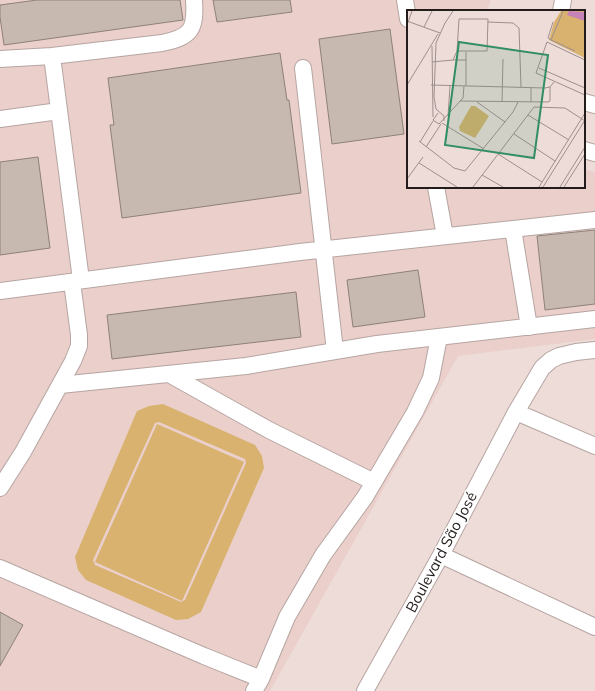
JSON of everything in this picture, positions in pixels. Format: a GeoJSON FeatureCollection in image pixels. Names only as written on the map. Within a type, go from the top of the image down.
{"type":"FeatureCollection","features":[{"type":"Feature","properties":{"kind":"street"},"geometry":{"type":"LineString","coordinates":[[0,59],[52,56],[176,40],[186,34],[193,23],[195,14],[194,0]]}},
{"type":"Feature","properties":{"kind":"street"},"geometry":{"type":"LineString","coordinates":[[405,0],[407,13]]}},
{"type":"Feature","properties":{"kind":"street"},"geometry":{"type":"LineString","coordinates":[[561,10],[563,0]]}},
{"type":"Feature","properties":{"kind":"street"},"geometry":{"type":"LineString","coordinates":[[0,488],[23,452],[60,385],[79,346],[77,281],[52,56]]}},
{"type":"Feature","properties":{"kind":"street"},"geometry":{"type":"LineString","coordinates":[[303,68],[335,351]]}},
{"type":"Feature","properties":{"kind":"street"},"geometry":{"type":"LineString","coordinates":[[585,102],[595,105]]}},
{"type":"Feature","properties":{"kind":"street"},"geometry":{"type":"LineString","coordinates":[[0,119],[59,111]]}},
{"type":"Feature","properties":{"kind":"street"},"geometry":{"type":"LineString","coordinates":[[585,150],[595,153]]}},
{"type":"Feature","properties":{"kind":"street"},"geometry":{"type":"LineString","coordinates":[[436,188],[445,236]]}},
{"type":"Feature","properties":{"kind":"street"},"geometry":{"type":"LineString","coordinates":[[0,291],[323,250],[595,220]]}},
{"type":"Feature","properties":{"kind":"street"},"geometry":{"type":"LineString","coordinates":[[512,229],[529,327]]}},
{"type":"Feature","properties":{"kind":"street"},"geometry":{"type":"LineString","coordinates":[[60,385],[246,366],[335,351],[595,319]]}},
{"type":"Feature","properties":{"kind":"street"},"geometry":{"type":"LineString","coordinates":[[0,568],[257,685],[287,617],[315,568],[374,482],[415,412],[431,378],[439,337]]}},
{"type":"Feature","properties":{"kind":"street","name":"Boulevard São José"},"geometry":{"type":"LineString","coordinates":[[365,691],[441,555],[516,412],[542,368],[551,360],[559,356],[595,350]]}},
{"type":"Feature","properties":{"kind":"street"},"geometry":{"type":"LineString","coordinates":[[169,374],[269,430],[374,482]]}},
{"type":"Feature","properties":{"kind":"street"},"geometry":{"type":"LineString","coordinates":[[516,412],[595,446]]}},
{"type":"Feature","properties":{"kind":"street"},"geometry":{"type":"LineString","coordinates":[[441,555],[595,627]]}},
{"type":"Feature","properties":{"kind":"shaded area"},"geometry":{"type":"Polygon","coordinates":[[[0,0],[491,0],[487,10],[407,10],[407,188],[585,188],[585,169],[595,172],[595,339],[458,356],[270,691],[0,691],[0,0]]]}},
{"type":"Feature","properties":{"kind":"shaded area"},"geometry":{"type":"Polygon","coordinates":[[[163,404],[255,445],[262,456],[264,468],[201,612],[188,619],[176,620],[86,580],[78,570],[75,557],[137,411],[149,406],[163,404]],[[159,422],[155,423],[93,560],[95,565],[181,602],[185,600],[246,463],[245,459],[159,422]]]}},
{"type":"Feature","properties":{"kind":"shaded area"},"geometry":{"type":"Polygon","coordinates":[[[157,424],[244,462],[182,601],[95,562],[157,424]]]}},
{"type":"Feature","properties":{"kind":"building"},"geometry":{"type":"Polygon","coordinates":[[[37,0],[180,0],[183,20],[4,45],[0,5],[37,0]]]}},
{"type":"Feature","properties":{"kind":"building"},"geometry":{"type":"Polygon","coordinates":[[[213,0],[290,0],[292,12],[217,22],[213,0]]]}},
{"type":"Feature","properties":{"kind":"building"},"geometry":{"type":"Polygon","coordinates":[[[390,29],[404,134],[332,144],[319,39],[390,29]]]}},
{"type":"Feature","properties":{"kind":"building"},"geometry":{"type":"Polygon","coordinates":[[[280,53],[287,100],[289,100],[301,193],[122,218],[110,125],[114,125],[108,78],[280,53]]]}},
{"type":"Feature","properties":{"kind":"building"},"geometry":{"type":"Polygon","coordinates":[[[38,157],[50,248],[0,255],[0,162],[38,157]]]}},
{"type":"Feature","properties":{"kind":"building"},"geometry":{"type":"Polygon","coordinates":[[[595,230],[595,304],[545,310],[537,236],[595,230]]]}},
{"type":"Feature","properties":{"kind":"building"},"geometry":{"type":"Polygon","coordinates":[[[418,270],[425,317],[353,327],[347,280],[418,270]]]}},
{"type":"Feature","properties":{"kind":"building"},"geometry":{"type":"Polygon","coordinates":[[[296,292],[301,337],[112,359],[107,315],[296,292]]]}},
{"type":"Feature","properties":{"kind":"building"},"geometry":{"type":"Polygon","coordinates":[[[0,612],[23,625],[0,666],[0,612]]]}}]}
